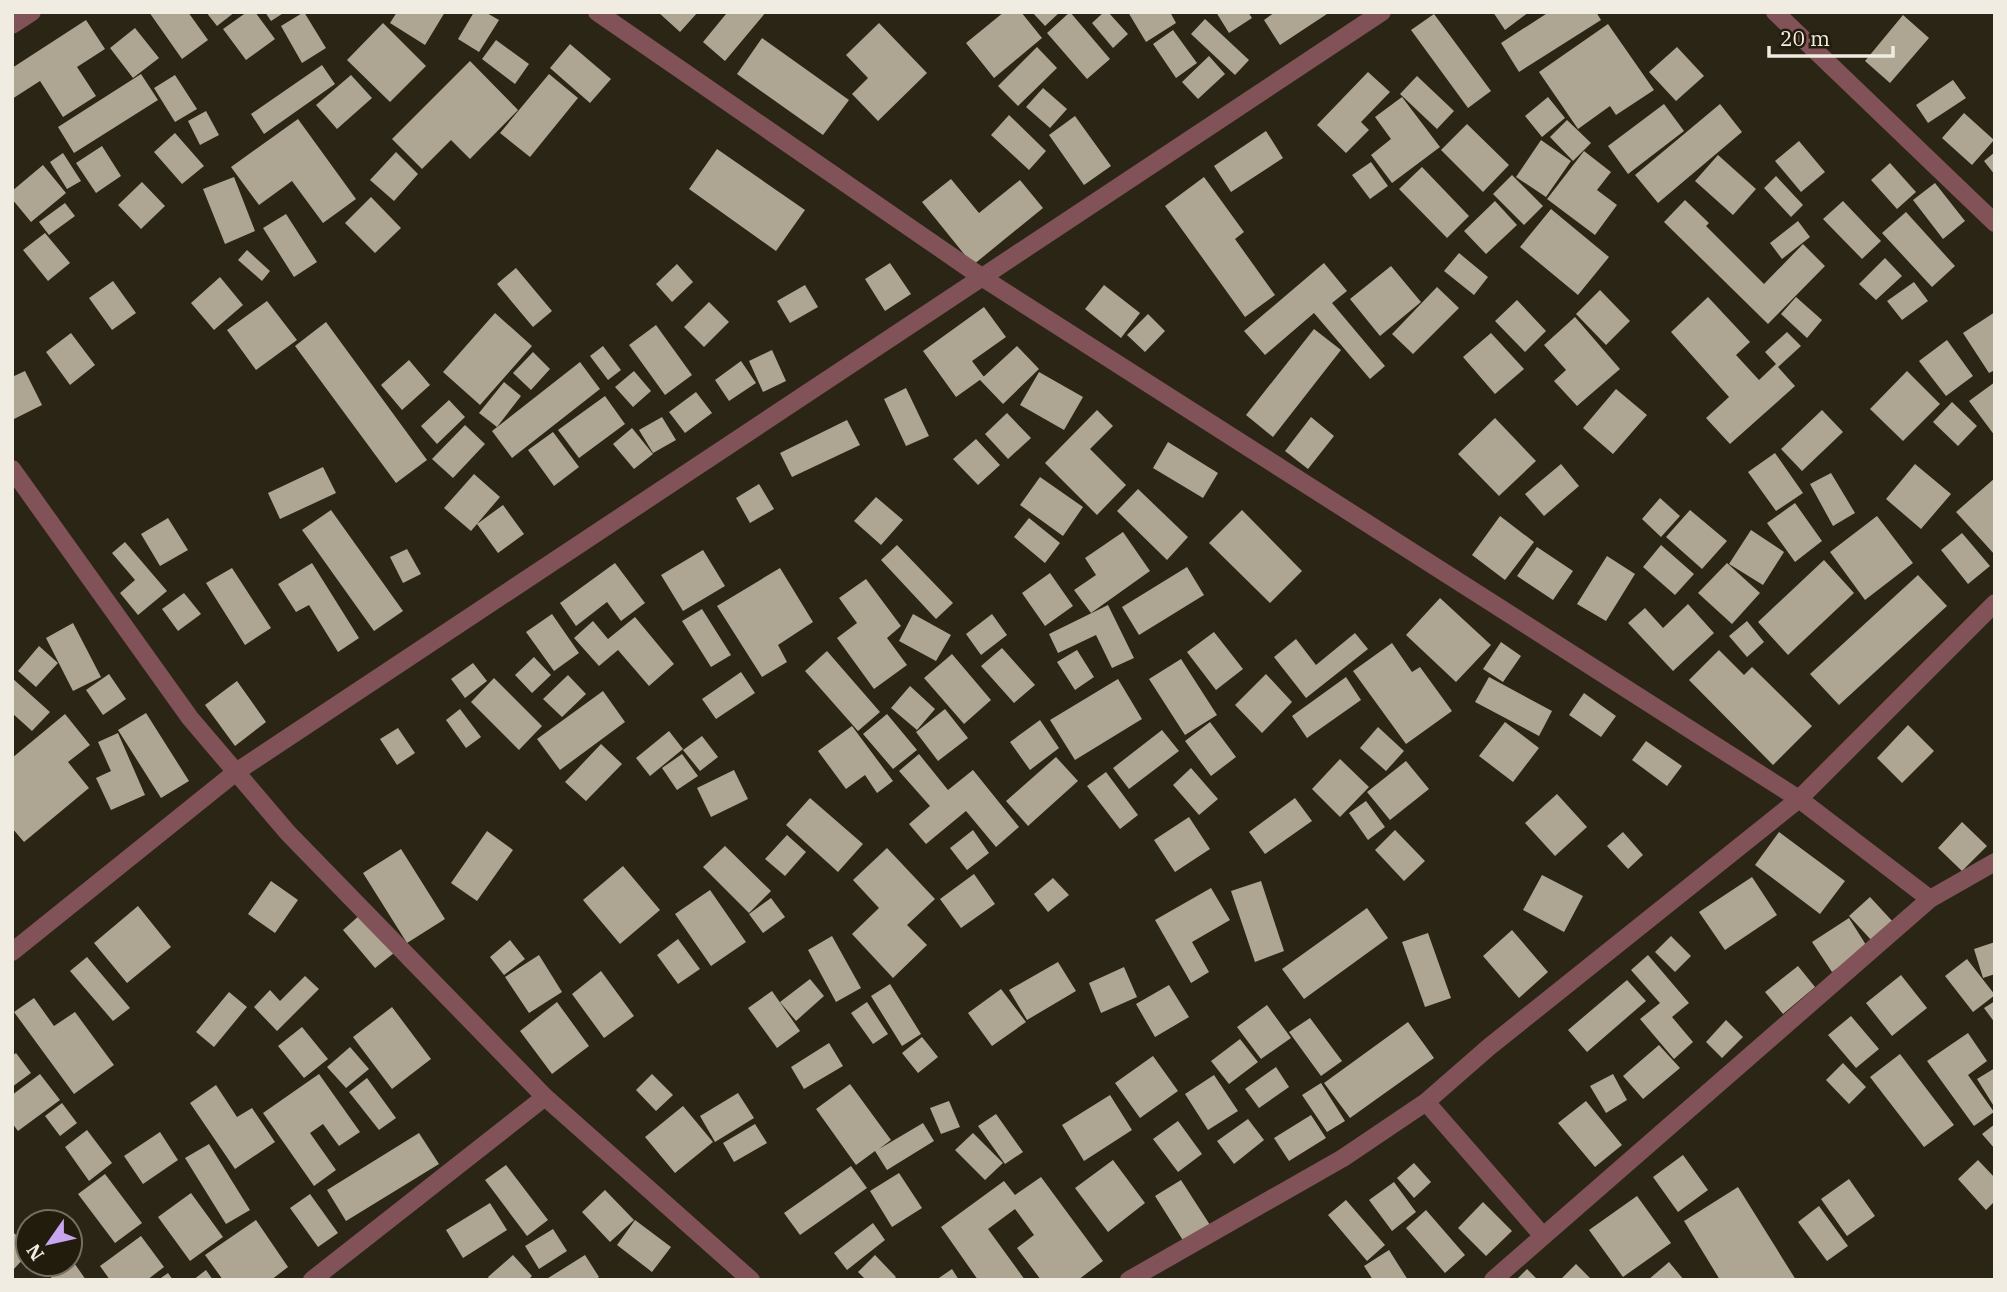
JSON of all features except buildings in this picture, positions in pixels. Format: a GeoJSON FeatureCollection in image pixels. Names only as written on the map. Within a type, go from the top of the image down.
{"type":"FeatureCollection","features":[{"type":"Feature","properties":{"kind":"street"},"geometry":{"type":"LineString","coordinates":[[12,25],[32,12]]}},
{"type":"Feature","properties":{"kind":"street"},"geometry":{"type":"LineString","coordinates":[[597,12],[983,278],[1799,799],[1930,899]]}},
{"type":"Feature","properties":{"kind":"street"},"geometry":{"type":"LineString","coordinates":[[12,952],[236,772],[1382,12]]}},
{"type":"Feature","properties":{"kind":"street"},"geometry":{"type":"LineString","coordinates":[[1774,12],[1995,223]]}},
{"type":"Feature","properties":{"kind":"street"},"geometry":{"type":"LineString","coordinates":[[12,470],[190,718],[288,833],[545,1097],[751,1280]]}},
{"type":"Feature","properties":{"kind":"street"},"geometry":{"type":"LineString","coordinates":[[1129,1280],[1343,1158],[1426,1102],[1489,1047],[1799,799],[1995,603]]}},
{"type":"Feature","properties":{"kind":"street"},"geometry":{"type":"LineString","coordinates":[[1493,1280],[1930,899],[1995,862]]}},
{"type":"Feature","properties":{"kind":"street"},"geometry":{"type":"LineString","coordinates":[[312,1280],[545,1097]]}},
{"type":"Feature","properties":{"kind":"street"},"geometry":{"type":"LineString","coordinates":[[1426,1102],[1544,1236]]}}]}
